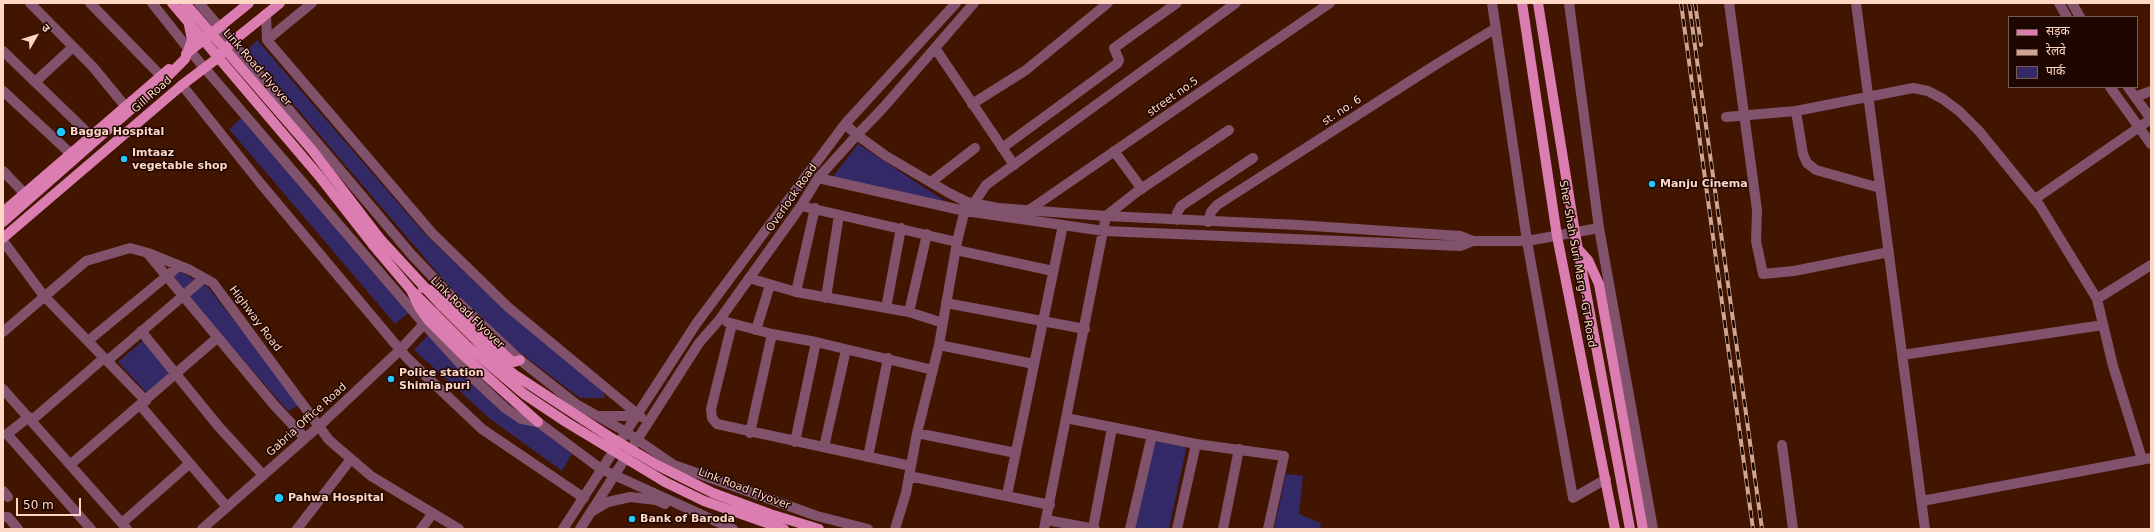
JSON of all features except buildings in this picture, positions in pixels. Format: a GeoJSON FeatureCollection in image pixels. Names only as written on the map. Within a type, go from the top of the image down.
{"type":"FeatureCollection","features":[{"type":"Feature","properties":{"kind":"main road","name":"Link Road Flyover"},"geometry":{"type":"LineString","coordinates":[[172,3],[319,176],[411,290],[467,346],[524,394],[566,422],[672,485],[704,500],[784,529]]}},
{"type":"Feature","properties":{"kind":"main road","name":"Link Road Flyover"},"geometry":{"type":"LineString","coordinates":[[185,3],[278,110],[381,240],[423,288],[494,357],[515,375],[610,437],[657,465],[713,492],[770,514],[819,529]]}},
{"type":"Feature","properties":{"kind":"main road","name":"Gill Road"},"geometry":{"type":"LineString","coordinates":[[3,212],[24,192],[71,154],[125,106],[249,3]]}},
{"type":"Feature","properties":{"kind":"main road","name":"Gill Road"},"geometry":{"type":"LineString","coordinates":[[3,238],[204,66],[215,60],[233,40],[280,3]]}},
{"type":"Feature","properties":{"kind":"main road","name":"Sher Shah Suri Marg - GT Road"},"geometry":{"type":"LineString","coordinates":[[1522,3],[1557,236],[1615,529]]}},
{"type":"Feature","properties":{"kind":"main road","name":"Sher Shah Suri Marg - GT Road"},"geometry":{"type":"LineString","coordinates":[[1538,3],[1575,233],[1630,529]]}},
{"type":"Feature","properties":{"kind":"main road"},"geometry":{"type":"LineString","coordinates":[[3,222],[162,82],[185,59],[192,40],[188,23]]}},
{"type":"Feature","properties":{"kind":"main road"},"geometry":{"type":"LineString","coordinates":[[1578,249],[1588,260],[1599,284],[1642,529]]}},
{"type":"Feature","properties":{"kind":"main road"},"geometry":{"type":"LineString","coordinates":[[423,288],[441,293],[515,360]]}},
{"type":"Feature","properties":{"kind":"main road"},"geometry":{"type":"LineString","coordinates":[[411,290],[418,307],[429,321],[463,355],[538,422]]}},
{"type":"Feature","properties":{"kind":"street"},"geometry":{"type":"LineString","coordinates":[[30,3],[93,67],[125,106]]}},
{"type":"Feature","properties":{"kind":"street"},"geometry":{"type":"LineString","coordinates":[[90,3],[161,76]]}},
{"type":"Feature","properties":{"kind":"street"},"geometry":{"type":"LineString","coordinates":[[152,3],[190,51],[424,324],[473,378],[505,408],[520,419],[538,422],[601,469],[615,474],[733,529]]}},
{"type":"Feature","properties":{"kind":"street"},"geometry":{"type":"LineString","coordinates":[[199,3],[233,40],[411,254],[515,360],[576,404],[626,432],[674,465],[817,516],[868,529]]}},
{"type":"Feature","properties":{"kind":"street"},"geometry":{"type":"LineString","coordinates":[[268,40],[312,3]]}},
{"type":"Feature","properties":{"kind":"street","name":"Overlock Road"},"geometry":{"type":"LineString","coordinates":[[563,529],[696,324],[845,124],[956,3]]}},
{"type":"Feature","properties":{"kind":"street","name":"Overlock Road"},"geometry":{"type":"LineString","coordinates":[[580,529],[588,514],[638,440],[699,343],[720,319],[801,206],[818,178],[884,108],[974,3]]}},
{"type":"Feature","properties":{"kind":"street"},"geometry":{"type":"LineString","coordinates":[[972,104],[1026,70],[1108,3]]}},
{"type":"Feature","properties":{"kind":"street"},"geometry":{"type":"LineString","coordinates":[[1002,148],[1118,63],[1119,60],[1114,48],[1177,3]]}},
{"type":"Feature","properties":{"kind":"street"},"geometry":{"type":"LineString","coordinates":[[896,529],[910,471],[917,433],[939,345],[956,246],[969,205],[986,185],[1236,3]]}},
{"type":"Feature","properties":{"kind":"street","name":"street no.5"},"geometry":{"type":"LineString","coordinates":[[1029,210],[1330,3]]}},
{"type":"Feature","properties":{"kind":"street"},"geometry":{"type":"LineString","coordinates":[[1492,3],[1527,241],[1573,498],[1606,479]]}},
{"type":"Feature","properties":{"kind":"street"},"geometry":{"type":"LineString","coordinates":[[1569,3],[1599,228],[1653,529]]}},
{"type":"Feature","properties":{"kind":"street"},"geometry":{"type":"LineString","coordinates":[[1729,3],[1757,210],[1756,241],[1763,274],[1794,271],[1889,252]]}},
{"type":"Feature","properties":{"kind":"street"},"geometry":{"type":"LineString","coordinates":[[1856,3],[1925,529]]}},
{"type":"Feature","properties":{"kind":"street"},"geometry":{"type":"LineString","coordinates":[[2059,3],[2066,16]]}},
{"type":"Feature","properties":{"kind":"street"},"geometry":{"type":"LineString","coordinates":[[2072,3],[2079,16]]}},
{"type":"Feature","properties":{"kind":"street"},"geometry":{"type":"LineString","coordinates":[[266,14],[268,40],[432,233],[508,308],[636,415],[649,422]]}},
{"type":"Feature","properties":{"kind":"street","name":"st. no. 6"},"geometry":{"type":"LineString","coordinates":[[1208,222],[1211,212],[1217,205],[1440,62],[1496,28]]}},
{"type":"Feature","properties":{"kind":"street"},"geometry":{"type":"LineString","coordinates":[[35,82],[73,47]]}},
{"type":"Feature","properties":{"kind":"street"},"geometry":{"type":"LineString","coordinates":[[935,48],[1014,165]]}},
{"type":"Feature","properties":{"kind":"street"},"geometry":{"type":"LineString","coordinates":[[3,51],[92,136]]}},
{"type":"Feature","properties":{"kind":"street"},"geometry":{"type":"LineString","coordinates":[[182,85],[261,184],[400,350],[482,429],[584,498]]}},
{"type":"Feature","properties":{"kind":"street"},"geometry":{"type":"LineString","coordinates":[[1726,118],[1796,111],[1913,88],[1928,91],[1943,99],[1959,112],[1978,131],[2035,199],[2097,299],[2113,366],[2146,459],[1922,501]]}},
{"type":"Feature","properties":{"kind":"street"},"geometry":{"type":"LineString","coordinates":[[2111,88],[2151,144]]}},
{"type":"Feature","properties":{"kind":"street"},"geometry":{"type":"LineString","coordinates":[[2035,199],[2151,119],[2129,88]]}},
{"type":"Feature","properties":{"kind":"street"},"geometry":{"type":"LineString","coordinates":[[3,91],[71,154]]}},
{"type":"Feature","properties":{"kind":"street"},"geometry":{"type":"LineString","coordinates":[[2135,96],[2151,91]]}},
{"type":"Feature","properties":{"kind":"street"},"geometry":{"type":"LineString","coordinates":[[1796,111],[1803,154],[1807,163],[1816,170],[1880,188]]}},
{"type":"Feature","properties":{"kind":"street"},"geometry":{"type":"LineString","coordinates":[[845,124],[857,135],[886,156],[969,205],[1106,216],[1208,222],[1298,225],[1460,236],[1473,241],[1527,241],[1599,228]]}},
{"type":"Feature","properties":{"kind":"street"},"geometry":{"type":"LineString","coordinates":[[1112,428],[1094,529],[1046,524],[1106,216],[1142,189],[1229,130]]}},
{"type":"Feature","properties":{"kind":"street"},"geometry":{"type":"LineString","coordinates":[[931,182],[975,148]]}},
{"type":"Feature","properties":{"kind":"street"},"geometry":{"type":"LineString","coordinates":[[1114,152],[1142,189]]}},
{"type":"Feature","properties":{"kind":"street"},"geometry":{"type":"LineString","coordinates":[[1176,220],[1177,212],[1185,203],[1253,158]]}},
{"type":"Feature","properties":{"kind":"street"},"geometry":{"type":"LineString","coordinates":[[3,171],[24,192]]}},
{"type":"Feature","properties":{"kind":"street"},"geometry":{"type":"LineString","coordinates":[[818,178],[1104,231],[1461,246],[1473,241]]}},
{"type":"Feature","properties":{"kind":"street"},"geometry":{"type":"LineString","coordinates":[[801,206],[927,234],[956,246],[1053,271]]}},
{"type":"Feature","properties":{"kind":"street"},"geometry":{"type":"LineString","coordinates":[[796,292],[815,208]]}},
{"type":"Feature","properties":{"kind":"street"},"geometry":{"type":"LineString","coordinates":[[826,298],[839,215]]}},
{"type":"Feature","properties":{"kind":"street"},"geometry":{"type":"LineString","coordinates":[[1008,495],[1042,321],[1063,224]]}},
{"type":"Feature","properties":{"kind":"street"},"geometry":{"type":"LineString","coordinates":[[886,308],[901,228]]}},
{"type":"Feature","properties":{"kind":"street"},"geometry":{"type":"LineString","coordinates":[[909,312],[927,234]]}},
{"type":"Feature","properties":{"kind":"street"},"geometry":{"type":"LineString","coordinates":[[3,241],[44,296],[106,359],[143,403],[189,464],[227,507]]}},
{"type":"Feature","properties":{"kind":"street","name":"Highway Road"},"geometry":{"type":"LineString","coordinates":[[3,332],[86,261],[130,248],[148,253],[179,266],[213,283],[329,440],[371,476],[459,529]]}},
{"type":"Feature","properties":{"kind":"street"},"geometry":{"type":"LineString","coordinates":[[148,253],[217,338],[275,406],[305,438]]}},
{"type":"Feature","properties":{"kind":"street"},"geometry":{"type":"LineString","coordinates":[[2097,299],[2151,265]]}},
{"type":"Feature","properties":{"kind":"street"},"geometry":{"type":"LineString","coordinates":[[88,342],[179,266]]}},
{"type":"Feature","properties":{"kind":"street"},"geometry":{"type":"LineString","coordinates":[[91,529],[7,434],[106,359],[204,278]]}},
{"type":"Feature","properties":{"kind":"street"},"geometry":{"type":"LineString","coordinates":[[749,278],[796,292],[909,312],[943,323]]}},
{"type":"Feature","properties":{"kind":"street"},"geometry":{"type":"LineString","coordinates":[[756,330],[770,285]]}},
{"type":"Feature","properties":{"kind":"street"},"geometry":{"type":"LineString","coordinates":[[946,303],[1084,329]]}},
{"type":"Feature","properties":{"kind":"street"},"geometry":{"type":"LineString","coordinates":[[720,319],[732,324],[772,334],[888,358],[933,370]]}},
{"type":"Feature","properties":{"kind":"street","name":"Gabria Office Road"},"geometry":{"type":"LineString","coordinates":[[202,529],[319,426],[400,350],[424,324]]}},
{"type":"Feature","properties":{"kind":"street"},"geometry":{"type":"LineString","coordinates":[[696,324],[709,333]]}},
{"type":"Feature","properties":{"kind":"street"},"geometry":{"type":"LineString","coordinates":[[732,324],[711,409],[711,414],[717,424],[750,433],[868,457],[910,471],[1050,505]]}},
{"type":"Feature","properties":{"kind":"street"},"geometry":{"type":"LineString","coordinates":[[1902,355],[2103,325]]}},
{"type":"Feature","properties":{"kind":"street"},"geometry":{"type":"LineString","coordinates":[[141,331],[219,427],[263,476]]}},
{"type":"Feature","properties":{"kind":"street"},"geometry":{"type":"LineString","coordinates":[[750,433],[772,334]]}},
{"type":"Feature","properties":{"kind":"street"},"geometry":{"type":"LineString","coordinates":[[71,464],[217,338]]}},
{"type":"Feature","properties":{"kind":"street"},"geometry":{"type":"LineString","coordinates":[[795,442],[816,342]]}},
{"type":"Feature","properties":{"kind":"street"},"geometry":{"type":"LineString","coordinates":[[939,345],[1034,364]]}},
{"type":"Feature","properties":{"kind":"street"},"geometry":{"type":"LineString","coordinates":[[824,447],[846,350]]}},
{"type":"Feature","properties":{"kind":"street"},"geometry":{"type":"LineString","coordinates":[[868,457],[888,358]]}},
{"type":"Feature","properties":{"kind":"street"},"geometry":{"type":"LineString","coordinates":[[3,389],[71,464],[124,526],[189,464]]}},
{"type":"Feature","properties":{"kind":"street"},"geometry":{"type":"LineString","coordinates":[[598,416],[636,415]]}},
{"type":"Feature","properties":{"kind":"street"},"geometry":{"type":"LineString","coordinates":[[1066,418],[1196,444],[1284,456],[1268,529]]}},
{"type":"Feature","properties":{"kind":"street"},"geometry":{"type":"LineString","coordinates":[[917,433],[1016,453]]}},
{"type":"Feature","properties":{"kind":"street"},"geometry":{"type":"LineString","coordinates":[[1130,529],[1152,435]]}},
{"type":"Feature","properties":{"kind":"street"},"geometry":{"type":"LineString","coordinates":[[1178,529],[1196,444]]}},
{"type":"Feature","properties":{"kind":"street"},"geometry":{"type":"LineString","coordinates":[[1782,445],[1793,529]]}},
{"type":"Feature","properties":{"kind":"street"},"geometry":{"type":"LineString","coordinates":[[1223,529],[1239,449]]}},
{"type":"Feature","properties":{"kind":"street"},"geometry":{"type":"LineString","coordinates":[[297,529],[351,459]]}},
{"type":"Feature","properties":{"kind":"street"},"geometry":{"type":"LineString","coordinates":[[588,514],[608,502],[630,497],[656,500],[726,529]]}},
{"type":"Feature","properties":{"kind":"street"},"geometry":{"type":"LineString","coordinates":[[421,529],[433,513]]}},
{"type":"Feature","properties":{"kind":"street"},"geometry":{"type":"LineString","coordinates":[[3,517],[8,517],[18,529]]}},
{"type":"Feature","properties":{"kind":"green space"},"geometry":{"type":"Polygon","coordinates":[[[257,40],[425,234],[508,313],[601,385],[605,398],[580,398],[494,333],[447,284],[247,50],[257,40]]]}},
{"type":"Feature","properties":{"kind":"green space"},"geometry":{"type":"Polygon","coordinates":[[[246,114],[412,310],[395,324],[229,129],[246,114]]]}},
{"type":"Feature","properties":{"kind":"green space"},"geometry":{"type":"Polygon","coordinates":[[[858,144],[951,205],[832,178],[858,144]]]}},
{"type":"Feature","properties":{"kind":"green space"},"geometry":{"type":"Polygon","coordinates":[[[181,272],[207,286],[273,370],[298,406],[288,411],[237,353],[172,275],[181,272]]]}},
{"type":"Feature","properties":{"kind":"green space"},"geometry":{"type":"Polygon","coordinates":[[[431,332],[504,400],[572,454],[562,471],[489,418],[414,350],[431,332]]]}},
{"type":"Feature","properties":{"kind":"green space"},"geometry":{"type":"Polygon","coordinates":[[[145,339],[175,370],[148,394],[118,362],[145,339]]]}},
{"type":"Feature","properties":{"kind":"green space"},"geometry":{"type":"Polygon","coordinates":[[[1148,438],[1187,445],[1169,529],[1134,529],[1148,438]]]}},
{"type":"Feature","properties":{"kind":"green space"},"geometry":{"type":"Polygon","coordinates":[[[1286,474],[1303,476],[1299,514],[1321,523],[1320,529],[1274,529],[1286,474]]]}},
{"type":"Feature","properties":{"kind":"railway"},"geometry":{"type":"LineString","coordinates":[[1681,3],[1753,529]]}},
{"type":"Feature","properties":{"kind":"railway"},"geometry":{"type":"LineString","coordinates":[[1689,3],[1762,529]]}},
{"type":"Feature","properties":{"kind":"railway"},"geometry":{"type":"LineString","coordinates":[[1695,3],[1701,45]]}},
{"type":"Feature","properties":{"kind":"place","name":"Bagga Hospital"},"geometry":{"type":"Point","coordinates":[61,132]}},
{"type":"Feature","properties":{"kind":"place","name":"Imtaaz vegetable shop"},"geometry":{"type":"Point","coordinates":[124,159]}},
{"type":"Feature","properties":{"kind":"place","name":"Manju Cinema"},"geometry":{"type":"Point","coordinates":[1652,184]}},
{"type":"Feature","properties":{"kind":"place","name":"Police station Shimla puri"},"geometry":{"type":"Point","coordinates":[391,379]}},
{"type":"Feature","properties":{"kind":"place","name":"Pahwa Hospital"},"geometry":{"type":"Point","coordinates":[279,498]}},
{"type":"Feature","properties":{"kind":"place","name":"Bank of Baroda"},"geometry":{"type":"Point","coordinates":[632,519]}}]}
